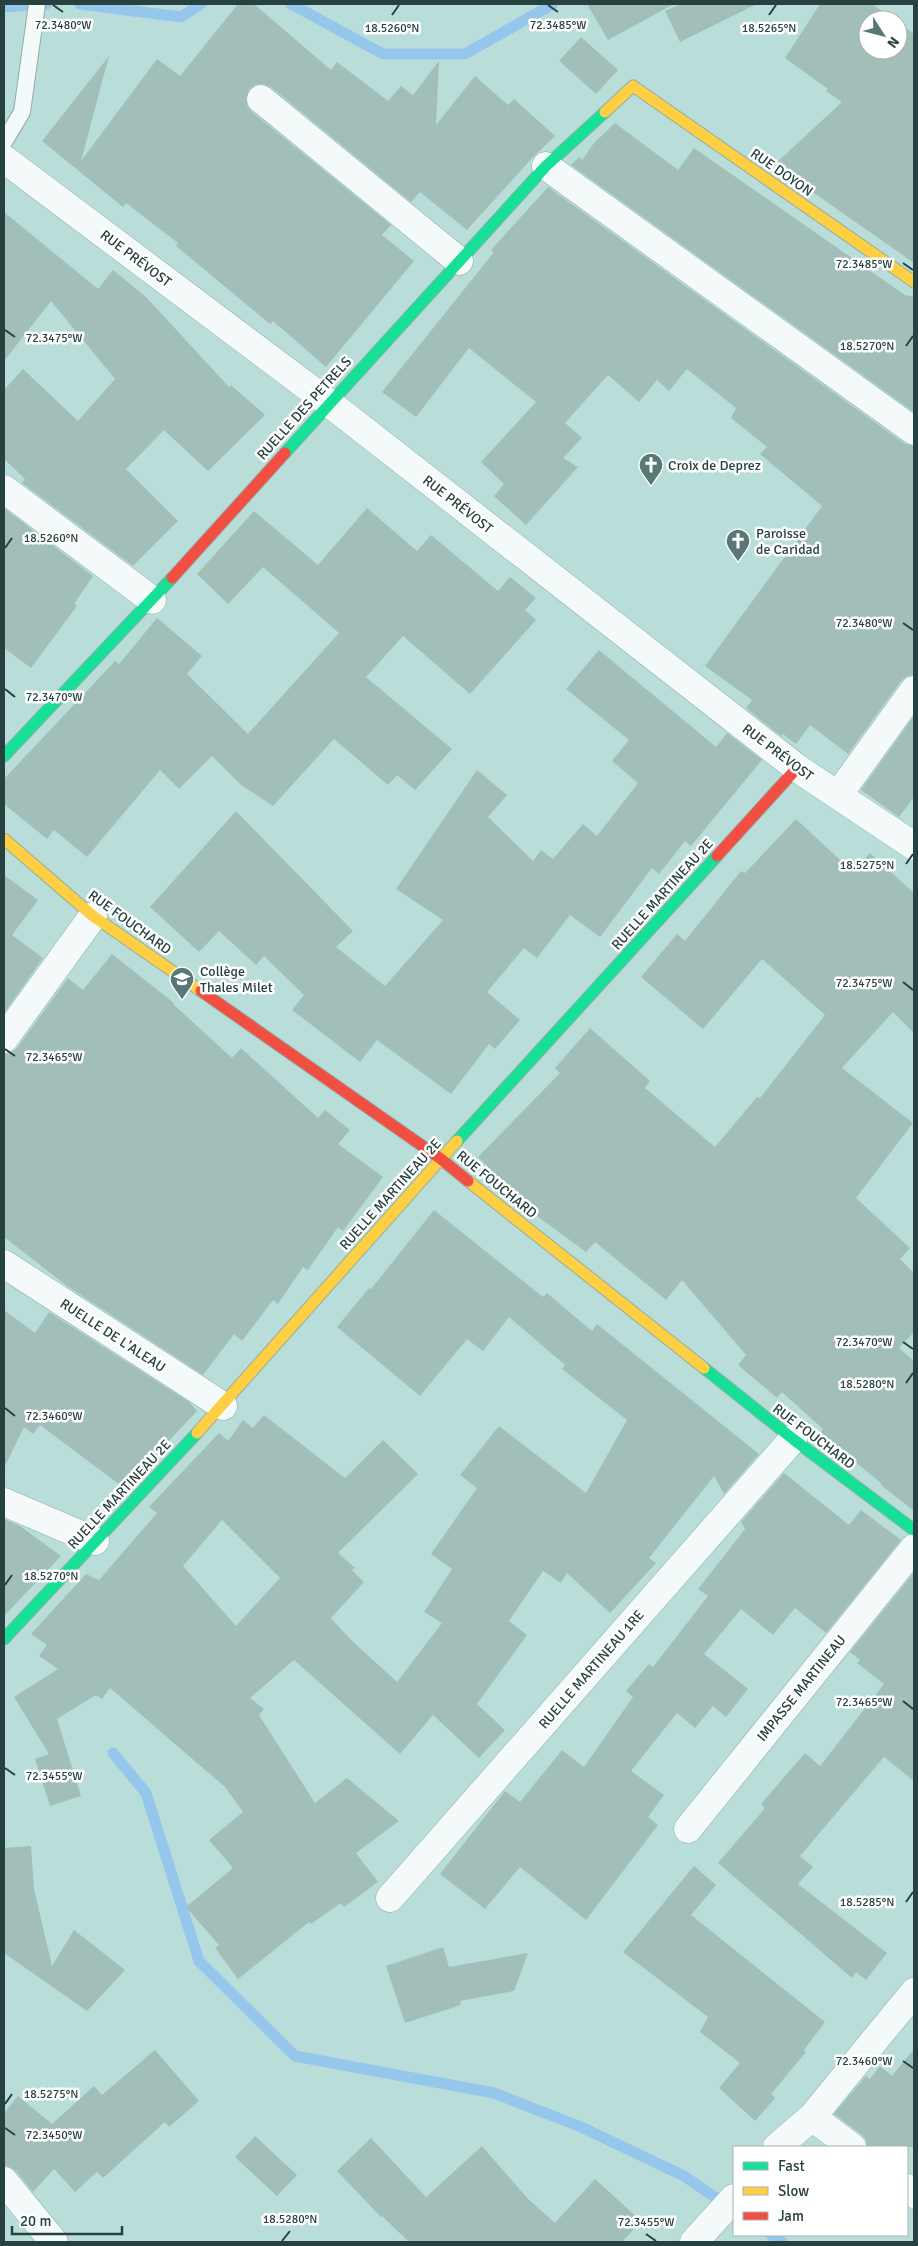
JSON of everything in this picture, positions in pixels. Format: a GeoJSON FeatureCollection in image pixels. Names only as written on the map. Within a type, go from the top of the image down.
{"type":"FeatureCollection","features":[{"type":"Feature","properties":{"kind":"street","name":"RUELLE DES PETRELS"},"geometry":{"type":"LineString","coordinates":[[4,756],[152,600],[546,166],[633,86]]}},
{"type":"Feature","properties":{"kind":"street","name":"RUE DOYON"},"geometry":{"type":"LineString","coordinates":[[633,86],[914,282]]}},
{"type":"Feature","properties":{"kind":"street"},"geometry":{"type":"LineString","coordinates":[[261,99],[459,261]]}},
{"type":"Feature","properties":{"kind":"street","name":"RUE PRÉVOST"},"geometry":{"type":"LineString","coordinates":[[4,159],[329,403],[797,768],[914,846]]}},
{"type":"Feature","properties":{"kind":"street"},"geometry":{"type":"LineString","coordinates":[[546,166],[914,431]]}},
{"type":"Feature","properties":{"kind":"street"},"geometry":{"type":"LineString","coordinates":[[4,489],[152,600]]}},
{"type":"Feature","properties":{"kind":"street"},"geometry":{"type":"LineString","coordinates":[[838,795],[914,690]]}},
{"type":"Feature","properties":{"kind":"street","name":"RUELLE MARTINEAU 2E"},"geometry":{"type":"LineString","coordinates":[[4,1639],[223,1406],[441,1158],[797,768]]}},
{"type":"Feature","properties":{"kind":"street","name":"RUE FOUCHARD"},"geometry":{"type":"LineString","coordinates":[[4,839],[93,916],[441,1158],[793,1439],[914,1530]]}},
{"type":"Feature","properties":{"kind":"street"},"geometry":{"type":"LineString","coordinates":[[4,1039],[93,916]]}},
{"type":"Feature","properties":{"kind":"street","name":"RUELLE DE L'ALEAU"},"geometry":{"type":"LineString","coordinates":[[4,1264],[223,1406]]}},
{"type":"Feature","properties":{"kind":"street","name":"RUELLE MARTINEAU 1RE"},"geometry":{"type":"LineString","coordinates":[[390,1898],[793,1439]]}},
{"type":"Feature","properties":{"kind":"street"},"geometry":{"type":"LineString","coordinates":[[4,1502],[95,1541]]}},
{"type":"Feature","properties":{"kind":"street","name":"IMPASSE MARTINEAU"},"geometry":{"type":"LineString","coordinates":[[688,1829],[914,1548]]}},
{"type":"Feature","properties":{"kind":"street"},"geometry":{"type":"LineString","coordinates":[[779,2145],[812,2117],[914,1992]]}},
{"type":"Feature","properties":{"kind":"street"},"geometry":{"type":"LineString","coordinates":[[812,2117],[851,2146]]}},
{"type":"Feature","properties":{"kind":"street"},"geometry":{"type":"LineString","coordinates":[[4,2182],[54,2242]]}},
{"type":"Feature","properties":{"kind":"street"},"geometry":{"type":"LineString","coordinates":[[694,2242],[733,2199]]}},
{"type":"Feature","properties":{"kind":"lane"},"geometry":{"type":"LineString","coordinates":[[4,142],[22,112],[38,4]]}},
{"type":"Feature","properties":{"kind":"building"},"geometry":{"type":"Polygon","coordinates":[[[238,4],[254,4],[331,70],[337,62],[388,101],[401,86],[413,95],[439,61],[436,125],[475,76],[508,105],[514,99],[555,136],[534,156],[467,230],[420,192],[411,202],[271,87],[263,84],[255,85],[249,89],[246,97],[247,105],[251,111],[391,225],[382,235],[414,261],[326,367],[273,321],[270,324],[176,246],[178,243],[126,203],[123,207],[42,141],[109,56],[81,161],[157,59],[180,76],[238,4]]]}},
{"type":"Feature","properties":{"kind":"building"},"geometry":{"type":"Polygon","coordinates":[[[587,4],[674,4],[608,40],[587,4]]]}},
{"type":"Feature","properties":{"kind":"building"},"geometry":{"type":"Polygon","coordinates":[[[681,4],[757,4],[680,42],[665,11],[681,4]]]}},
{"type":"Feature","properties":{"kind":"building"},"geometry":{"type":"Polygon","coordinates":[[[820,4],[872,4],[881,10],[858,10],[858,60],[908,60],[908,30],[914,34],[914,263],[774,165],[842,102],[826,91],[828,89],[785,58],[820,4]]]}},
{"type":"Feature","properties":{"kind":"building"},"geometry":{"type":"Polygon","coordinates":[[[581,37],[618,70],[596,94],[559,61],[581,37]]]}},
{"type":"Feature","properties":{"kind":"building"},"geometry":{"type":"Polygon","coordinates":[[[615,123],[678,170],[694,148],[905,295],[914,297],[914,412],[571,165],[579,157],[582,160],[594,143],[615,123]]]}},
{"type":"Feature","properties":{"kind":"building"},"geometry":{"type":"Polygon","coordinates":[[[548,187],[905,444],[914,446],[914,675],[907,676],[901,681],[848,754],[810,725],[796,744],[783,734],[781,736],[746,708],[752,700],[705,666],[822,506],[760,454],[767,447],[731,418],[736,408],[687,369],[669,391],[657,380],[639,402],[608,375],[565,423],[582,438],[563,458],[578,467],[526,525],[494,496],[504,484],[481,462],[536,402],[469,348],[416,417],[382,392],[494,252],[491,250],[548,187]]]}},
{"type":"Feature","properties":{"kind":"building"},"geometry":{"type":"Polygon","coordinates":[[[4,212],[98,289],[113,270],[147,298],[229,387],[231,385],[265,415],[208,471],[164,430],[126,469],[178,521],[133,566],[22,483],[25,479],[4,459],[4,390],[23,369],[78,421],[115,379],[51,301],[4,361],[4,212]]]}},
{"type":"Feature","properties":{"kind":"building"},"geometry":{"type":"Polygon","coordinates":[[[4,508],[93,576],[74,604],[77,606],[31,668],[4,648],[4,508]]]}},
{"type":"Feature","properties":{"kind":"building"},"geometry":{"type":"Polygon","coordinates":[[[367,508],[417,551],[431,535],[498,591],[510,577],[536,598],[525,610],[536,620],[470,694],[403,636],[366,677],[452,749],[415,790],[397,775],[388,785],[334,739],[273,806],[241,785],[212,756],[179,789],[160,770],[87,857],[54,830],[47,839],[4,804],[4,779],[115,661],[119,664],[157,618],[202,656],[187,674],[248,734],[339,633],[263,567],[228,604],[197,574],[254,511],[318,565],[367,508]]]}},
{"type":"Feature","properties":{"kind":"building"},"geometry":{"type":"Polygon","coordinates":[[[599,650],[716,747],[727,733],[762,760],[691,846],[685,841],[659,874],[652,868],[600,937],[570,915],[537,958],[524,948],[487,992],[520,1020],[495,1049],[489,1044],[451,1094],[377,1040],[360,1062],[292,1010],[304,995],[264,956],[256,965],[219,931],[199,952],[150,907],[236,811],[353,931],[336,947],[385,986],[443,920],[396,889],[477,770],[507,795],[488,817],[533,861],[541,850],[553,859],[583,824],[597,836],[638,783],[612,761],[629,740],[566,689],[599,650]]]}},
{"type":"Feature","properties":{"kind":"building"},"geometry":{"type":"Polygon","coordinates":[[[914,716],[914,797],[899,817],[861,790],[914,716]]]}},
{"type":"Feature","properties":{"kind":"building"},"geometry":{"type":"Polygon","coordinates":[[[796,819],[853,872],[870,853],[914,893],[914,1033],[893,1012],[842,1068],[913,1123],[856,1198],[910,1248],[900,1259],[914,1273],[914,1332],[899,1348],[914,1361],[914,1511],[820,1433],[823,1429],[782,1392],[777,1398],[738,1365],[746,1355],[682,1280],[666,1300],[595,1242],[586,1252],[537,1216],[478,1157],[560,1073],[555,1068],[590,1028],[650,1081],[645,1088],[715,1147],[757,1097],[760,1098],[825,1015],[762,959],[703,1029],[641,977],[677,934],[685,941],[741,871],[745,873],[796,819]]]}},
{"type":"Feature","properties":{"kind":"building"},"geometry":{"type":"Polygon","coordinates":[[[4,875],[38,900],[12,935],[43,958],[4,1013],[4,875]]]}},
{"type":"Feature","properties":{"kind":"building"},"geometry":{"type":"Polygon","coordinates":[[[112,954],[174,1003],[232,1058],[241,1048],[318,1118],[325,1110],[350,1130],[338,1144],[383,1177],[343,1231],[338,1227],[308,1270],[303,1267],[278,1304],[273,1300],[242,1341],[234,1334],[203,1375],[67,1286],[4,1237],[4,1054],[11,1053],[17,1048],[68,978],[83,990],[112,954]]]}},
{"type":"Feature","properties":{"kind":"building"},"geometry":{"type":"Polygon","coordinates":[[[434,1210],[543,1297],[547,1293],[592,1331],[597,1324],[759,1454],[724,1494],[714,1476],[649,1558],[656,1563],[610,1613],[567,1573],[561,1583],[543,1571],[509,1621],[527,1635],[477,1704],[505,1730],[479,1758],[433,1715],[400,1754],[294,1660],[250,1698],[264,1709],[259,1715],[315,1803],[347,1778],[399,1821],[356,1853],[378,1882],[344,1907],[341,1903],[311,1924],[309,1922],[238,1979],[215,1948],[219,1945],[186,1907],[233,1868],[209,1840],[243,1812],[225,1787],[110,1688],[102,1699],[96,1695],[57,1719],[81,1796],[50,1806],[35,1759],[49,1754],[14,1697],[58,1669],[39,1656],[47,1645],[31,1634],[86,1574],[99,1580],[157,1513],[149,1507],[219,1433],[228,1441],[243,1420],[253,1428],[264,1415],[345,1478],[383,1440],[418,1474],[338,1553],[355,1568],[352,1570],[364,1582],[331,1618],[350,1639],[397,1682],[442,1623],[424,1612],[452,1569],[431,1554],[477,1488],[460,1475],[499,1426],[586,1493],[627,1420],[562,1369],[565,1365],[509,1317],[483,1351],[467,1339],[420,1396],[337,1327],[369,1288],[371,1289],[434,1210]],[[222,1520],[183,1566],[236,1626],[280,1578],[222,1520]]]}},
{"type":"Feature","properties":{"kind":"building"},"geometry":{"type":"Polygon","coordinates":[[[4,1310],[35,1333],[49,1312],[189,1402],[197,1411],[124,1488],[40,1425],[33,1434],[24,1427],[4,1468],[4,1310]]]}},
{"type":"Feature","properties":{"kind":"building"},"geometry":{"type":"Polygon","coordinates":[[[784,1473],[849,1525],[861,1510],[901,1540],[826,1633],[795,1608],[773,1635],[741,1609],[704,1654],[748,1689],[726,1717],[713,1706],[695,1728],[677,1713],[631,1771],[664,1795],[648,1817],[658,1825],[586,1920],[520,1867],[485,1909],[440,1874],[505,1791],[520,1802],[562,1750],[584,1767],[633,1697],[626,1691],[649,1664],[653,1667],[708,1596],[698,1589],[745,1529],[741,1522],[784,1473]]]}},
{"type":"Feature","properties":{"kind":"building"},"geometry":{"type":"Polygon","coordinates":[[[4,1519],[20,1526],[61,1556],[5,1615],[4,1519]]]}},
{"type":"Feature","properties":{"kind":"building"},"geometry":{"type":"Polygon","coordinates":[[[914,1573],[914,1781],[884,1757],[800,1856],[813,1867],[798,1884],[887,1953],[866,1980],[856,1972],[852,1978],[718,1863],[765,1808],[761,1804],[805,1753],[820,1766],[884,1684],[857,1663],[860,1660],[850,1652],[914,1573]]]}},
{"type":"Feature","properties":{"kind":"building"},"geometry":{"type":"Polygon","coordinates":[[[31,1846],[34,1889],[52,1966],[74,1930],[125,1970],[87,2011],[4,1953],[4,1848],[31,1846]]]}},
{"type":"Feature","properties":{"kind":"building"},"geometry":{"type":"Polygon","coordinates":[[[694,1866],[716,1885],[691,1915],[825,2022],[804,2050],[806,2052],[771,2094],[775,2098],[755,2121],[719,2088],[740,2063],[700,2032],[708,2017],[623,1952],[694,1866]]]}},
{"type":"Feature","properties":{"kind":"building"},"geometry":{"type":"Polygon","coordinates":[[[443,1947],[449,1967],[528,1953],[514,1991],[460,2001],[461,2005],[405,2023],[386,1966],[443,1947]]]}},
{"type":"Feature","properties":{"kind":"building"},"geometry":{"type":"Polygon","coordinates":[[[914,2049],[914,2147],[867,2146],[866,2140],[862,2135],[834,2114],[866,2076],[870,2079],[880,2066],[892,2076],[914,2049]]]}},
{"type":"Feature","properties":{"kind":"building"},"geometry":{"type":"Polygon","coordinates":[[[155,2050],[199,2101],[169,2127],[165,2122],[103,2178],[97,2172],[75,2192],[54,2169],[33,2192],[16,2171],[4,2166],[4,2113],[18,2096],[52,2124],[94,2086],[102,2095],[155,2050]]]}},
{"type":"Feature","properties":{"kind":"building"},"geometry":{"type":"Polygon","coordinates":[[[255,2136],[297,2175],[277,2196],[235,2157],[255,2136]]]}},
{"type":"Feature","properties":{"kind":"building"},"geometry":{"type":"Polygon","coordinates":[[[371,2138],[426,2197],[482,2146],[528,2199],[555,2223],[595,2179],[641,2221],[622,2242],[409,2242],[381,2217],[337,2171],[371,2138]]]}},
{"type":"Feature","properties":{"kind":"waterway"},"geometry":{"type":"LineString","coordinates":[[4,7],[47,4]]}},
{"type":"Feature","properties":{"kind":"waterway"},"geometry":{"type":"LineString","coordinates":[[80,4],[181,17],[201,4]]}},
{"type":"Feature","properties":{"kind":"waterway"},"geometry":{"type":"LineString","coordinates":[[291,4],[383,54],[465,54],[553,4]]}},
{"type":"Feature","properties":{"kind":"waterway"},"geometry":{"type":"LineString","coordinates":[[113,1753],[146,1793],[199,1961],[295,2056],[494,2093],[581,2127],[684,2176],[728,2206]]}},
{"type":"Feature","properties":{"kind":"waterway"},"geometry":{"type":"LineString","coordinates":[[773,2236],[782,2242]]}},
{"type":"Feature","properties":{"kind":"traffic: fast"},"geometry":{"type":"LineString","coordinates":[[285,453],[546,166],[605,112]]}},
{"type":"Feature","properties":{"kind":"traffic: fast"},"geometry":{"type":"LineString","coordinates":[[4,756],[172,578]]}},
{"type":"Feature","properties":{"kind":"traffic: fast"},"geometry":{"type":"LineString","coordinates":[[457,1141],[717,856]]}},
{"type":"Feature","properties":{"kind":"traffic: fast"},"geometry":{"type":"LineString","coordinates":[[704,1368],[793,1439],[914,1530]]}},
{"type":"Feature","properties":{"kind":"traffic: fast"},"geometry":{"type":"LineString","coordinates":[[4,1639],[197,1433]]}},
{"type":"Feature","properties":{"kind":"traffic: slow"},"geometry":{"type":"LineString","coordinates":[[605,112],[633,86],[914,282]]}},
{"type":"Feature","properties":{"kind":"traffic: slow"},"geometry":{"type":"LineString","coordinates":[[4,839],[93,916],[201,991]]}},
{"type":"Feature","properties":{"kind":"traffic: slow"},"geometry":{"type":"LineString","coordinates":[[197,1433],[457,1141]]}},
{"type":"Feature","properties":{"kind":"traffic: slow"},"geometry":{"type":"LineString","coordinates":[[468,1181],[704,1368]]}},
{"type":"Feature","properties":{"kind":"traffic: jam"},"geometry":{"type":"LineString","coordinates":[[172,578],[285,453]]}},
{"type":"Feature","properties":{"kind":"traffic: jam"},"geometry":{"type":"LineString","coordinates":[[717,856],[797,768]]}},
{"type":"Feature","properties":{"kind":"traffic: jam"},"geometry":{"type":"LineString","coordinates":[[201,991],[441,1159],[468,1181]]}},
{"type":"Feature","properties":{"kind":"place","name":"Croix de Deprez"},"geometry":{"type":"Point","coordinates":[651,486]}},
{"type":"Feature","properties":{"kind":"place","name":"Paroisse de Caridad"},"geometry":{"type":"Point","coordinates":[738,562]}},
{"type":"Feature","properties":{"kind":"place","name":"Collège Thales Milet"},"geometry":{"type":"Point","coordinates":[182,1000]}}]}
